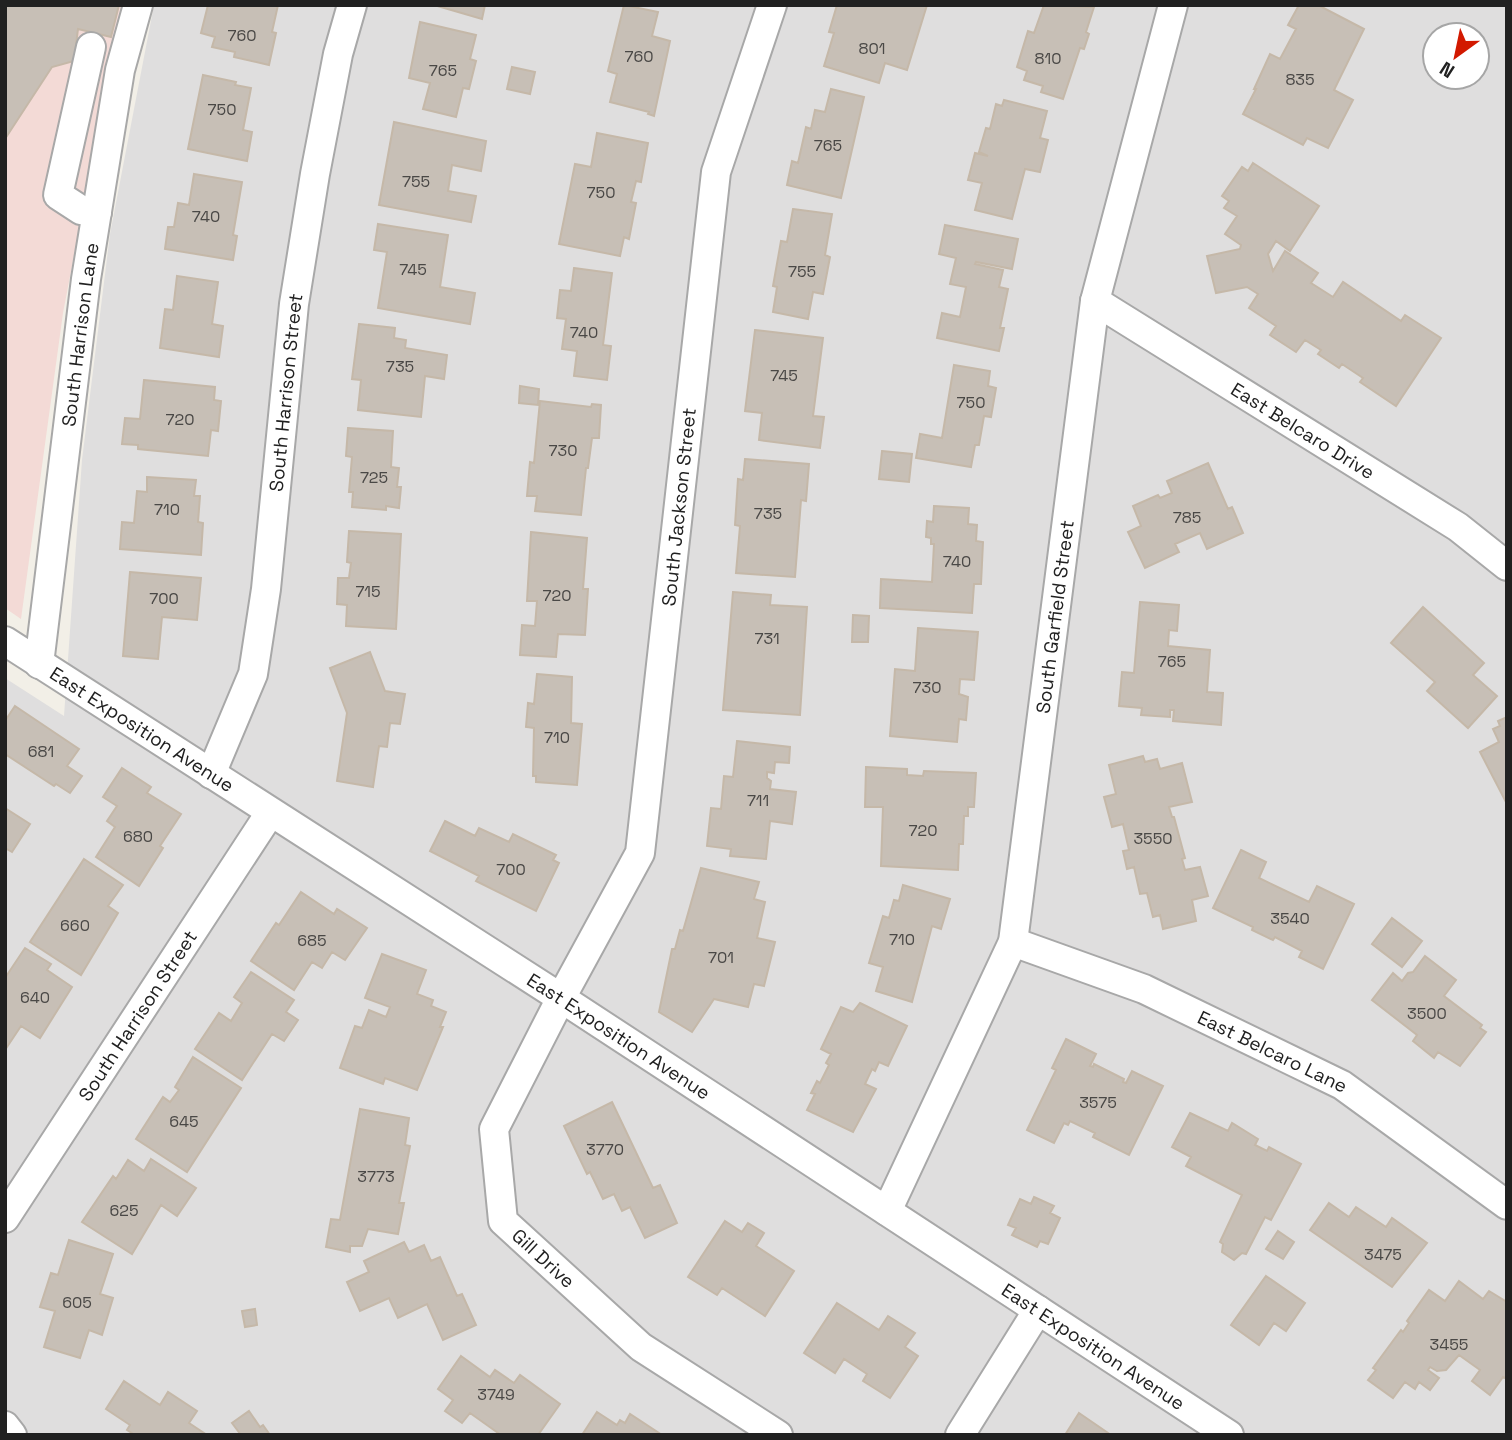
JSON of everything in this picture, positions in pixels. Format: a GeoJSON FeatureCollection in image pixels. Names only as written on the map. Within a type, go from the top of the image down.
{"type":"FeatureCollection","features":[{"type":"Feature","properties":{"kind":"street","name":"South Harrison Lane"},"geometry":{"type":"LineString","coordinates":[[39,664],[68,413],[97,212],[120,70],[138,5]]}},
{"type":"Feature","properties":{"kind":"street","name":"South Harrison Street"},"geometry":{"type":"LineString","coordinates":[[211,774],[253,674],[266,589],[294,304],[338,54],[352,5]]}},
{"type":"Feature","properties":{"kind":"street","name":"South Jackson Street"},"geometry":{"type":"LineString","coordinates":[[561,998],[640,853],[716,172],[772,5]]}},
{"type":"Feature","properties":{"kind":"street","name":"South Garfield Street"},"geometry":{"type":"LineString","coordinates":[[887,1211],[1013,942],[1095,301],[1173,5]]}},
{"type":"Feature","properties":{"kind":"street"},"geometry":{"type":"LineString","coordinates":[[91,47],[58,195],[81,209],[97,212]]}},
{"type":"Feature","properties":{"kind":"street","name":"East Belcaro Drive"},"geometry":{"type":"LineString","coordinates":[[1095,301],[1458,527],[1507,566]]}},
{"type":"Feature","properties":{"kind":"street","name":"East Exposition Avenue"},"geometry":{"type":"LineString","coordinates":[[5,641],[561,998],[1229,1435]]}},
{"type":"Feature","properties":{"kind":"street","name":"South Harrison Street"},"geometry":{"type":"LineString","coordinates":[[5,1218],[270,813]]}},
{"type":"Feature","properties":{"kind":"street","name":"East Belcaro Lane"},"geometry":{"type":"LineString","coordinates":[[1013,942],[1144,989],[1342,1085],[1507,1205]]}},
{"type":"Feature","properties":{"kind":"street","name":"Gill Drive"},"geometry":{"type":"LineString","coordinates":[[561,998],[494,1129],[503,1221],[641,1348],[778,1435]]}},
{"type":"Feature","properties":{"kind":"street"},"geometry":{"type":"LineString","coordinates":[[960,1435],[1038,1310]]}},
{"type":"Feature","properties":{"kind":"street"},"geometry":{"type":"LineString","coordinates":[[5,1426],[12,1435]]}},
{"type":"Feature","properties":{"kind":"shaded area"},"geometry":{"type":"Polygon","coordinates":[[[5,5],[126,5],[109,72],[63,313],[21,619],[5,608],[5,5]]]}},
{"type":"Feature","properties":{"kind":"shaded area"},"geometry":{"type":"Polygon","coordinates":[[[154,5],[1507,5],[1507,1435],[5,1435],[5,678],[64,716],[82,460],[110,234],[154,5]]]}},
{"type":"Feature","properties":{"kind":"building"},"geometry":{"type":"Polygon","coordinates":[[[5,5],[119,5],[111,37],[78,29],[74,61],[52,67],[5,139],[5,5]]]}},
{"type":"Feature","properties":{"kind":"building"},"geometry":{"type":"Polygon","coordinates":[[[208,5],[278,5],[272,32],[276,33],[269,65],[234,57],[235,52],[212,47],[215,37],[201,33],[208,5]]]}},
{"type":"Feature","properties":{"kind":"building"},"geometry":{"type":"Polygon","coordinates":[[[434,5],[485,5],[482,19],[434,5]]]}},
{"type":"Feature","properties":{"kind":"building"},"geometry":{"type":"Polygon","coordinates":[[[624,5],[658,12],[652,36],[670,41],[654,116],[648,114],[649,112],[610,102],[617,74],[608,71],[624,5]]]}},
{"type":"Feature","properties":{"kind":"building"},"geometry":{"type":"Polygon","coordinates":[[[837,5],[927,5],[907,70],[885,63],[879,83],[824,66],[834,33],[829,32],[837,5]]]}},
{"type":"Feature","properties":{"kind":"building"},"geometry":{"type":"Polygon","coordinates":[[[1044,5],[1094,7],[1084,49],[1080,48],[1063,99],[1041,92],[1043,86],[1024,80],[1027,71],[1017,67],[1028,31],[1034,33],[1044,5]]]}},
{"type":"Feature","properties":{"kind":"building"},"geometry":{"type":"Polygon","coordinates":[[[1299,5],[1318,5],[1364,29],[1334,90],[1353,100],[1328,148],[1307,138],[1303,145],[1243,114],[1270,54],[1280,59],[1296,29],[1288,25],[1299,5]]]}},
{"type":"Feature","properties":{"kind":"building"},"geometry":{"type":"Polygon","coordinates":[[[420,22],[476,35],[470,59],[476,61],[469,89],[463,88],[456,117],[423,109],[430,83],[409,78],[420,22]]]}},
{"type":"Feature","properties":{"kind":"building"},"geometry":{"type":"Polygon","coordinates":[[[512,67],[535,72],[530,94],[507,89],[512,67]]]}},
{"type":"Feature","properties":{"kind":"building"},"geometry":{"type":"Polygon","coordinates":[[[203,75],[251,88],[243,130],[252,132],[247,161],[188,149],[203,75]]]}},
{"type":"Feature","properties":{"kind":"building"},"geometry":{"type":"Polygon","coordinates":[[[831,89],[864,97],[841,198],[787,185],[792,161],[798,163],[806,127],[811,129],[815,110],[825,112],[831,89]]]}},
{"type":"Feature","properties":{"kind":"building"},"geometry":{"type":"Polygon","coordinates":[[[1004,100],[1047,111],[1040,138],[1048,140],[1040,172],[1025,169],[1012,219],[975,210],[982,183],[968,180],[975,153],[988,156],[979,152],[986,128],[990,129],[996,104],[1002,106],[1004,100]]]}},
{"type":"Feature","properties":{"kind":"building"},"geometry":{"type":"Polygon","coordinates":[[[394,122],[486,141],[481,171],[452,165],[448,191],[476,196],[471,222],[379,205],[394,122]]]}},
{"type":"Feature","properties":{"kind":"building"},"geometry":{"type":"Polygon","coordinates":[[[597,133],[648,143],[641,182],[636,181],[631,202],[636,203],[629,239],[624,237],[620,256],[559,244],[575,164],[591,167],[597,133]]]}},
{"type":"Feature","properties":{"kind":"building"},"geometry":{"type":"Polygon","coordinates":[[[1253,163],[1319,206],[1290,251],[1276,241],[1268,254],[1273,271],[1285,251],[1318,273],[1311,283],[1333,297],[1343,282],[1401,321],[1405,315],[1441,338],[1396,406],[1360,382],[1363,378],[1342,364],[1339,368],[1318,354],[1321,350],[1305,340],[1296,352],[1270,335],[1276,326],[1249,308],[1258,294],[1247,287],[1216,293],[1207,256],[1240,249],[1241,245],[1225,234],[1237,216],[1224,208],[1229,201],[1222,196],[1242,167],[1248,171],[1253,163]]]}},
{"type":"Feature","properties":{"kind":"building"},"geometry":{"type":"Polygon","coordinates":[[[194,174],[242,182],[233,235],[237,236],[233,260],[165,249],[168,227],[174,227],[178,203],[189,205],[194,174]]]}},
{"type":"Feature","properties":{"kind":"building"},"geometry":{"type":"Polygon","coordinates":[[[793,209],[832,214],[825,255],[830,257],[823,294],[813,292],[808,319],[773,312],[777,287],[773,286],[781,241],[787,242],[793,209]]]}},
{"type":"Feature","properties":{"kind":"building"},"geometry":{"type":"Polygon","coordinates":[[[378,224],[448,235],[440,287],[475,293],[470,324],[378,308],[387,252],[374,250],[378,224]]]}},
{"type":"Feature","properties":{"kind":"building"},"geometry":{"type":"Polygon","coordinates":[[[945,225],[1018,239],[1012,269],[976,262],[975,264],[1003,270],[999,287],[1008,289],[1000,328],[1004,328],[999,351],[937,338],[942,313],[960,317],[966,287],[950,284],[956,258],[939,254],[945,225]]]}},
{"type":"Feature","properties":{"kind":"building"},"geometry":{"type":"Polygon","coordinates":[[[574,268],[612,273],[603,345],[611,346],[607,380],[574,376],[577,351],[562,349],[566,319],[557,318],[560,290],[571,291],[574,268]]]}},
{"type":"Feature","properties":{"kind":"building"},"geometry":{"type":"Polygon","coordinates":[[[177,276],[218,282],[212,324],[223,326],[219,357],[160,348],[165,309],[173,310],[177,276]]]}},
{"type":"Feature","properties":{"kind":"building"},"geometry":{"type":"Polygon","coordinates":[[[359,324],[395,328],[394,338],[406,340],[405,348],[447,355],[444,379],[425,376],[421,417],[358,410],[361,380],[352,379],[359,324]]]}},
{"type":"Feature","properties":{"kind":"building"},"geometry":{"type":"Polygon","coordinates":[[[755,330],[823,338],[813,416],[824,417],[820,448],[759,440],[762,413],[745,411],[755,330]]]}},
{"type":"Feature","properties":{"kind":"building"},"geometry":{"type":"Polygon","coordinates":[[[954,365],[990,371],[988,386],[996,388],[991,417],[984,416],[979,445],[975,445],[971,467],[916,458],[920,434],[942,438],[954,365]]]}},
{"type":"Feature","properties":{"kind":"building"},"geometry":{"type":"Polygon","coordinates":[[[144,380],[215,387],[214,400],[221,401],[218,431],[211,430],[208,456],[138,449],[138,445],[122,444],[125,418],[140,419],[144,380]]]}},
{"type":"Feature","properties":{"kind":"building"},"geometry":{"type":"Polygon","coordinates":[[[520,386],[539,389],[538,405],[519,403],[520,386]]]}},
{"type":"Feature","properties":{"kind":"building"},"geometry":{"type":"Polygon","coordinates":[[[540,401],[591,407],[592,404],[601,405],[599,438],[592,438],[581,515],[535,511],[537,496],[527,496],[530,462],[534,463],[540,401]]]}},
{"type":"Feature","properties":{"kind":"building"},"geometry":{"type":"Polygon","coordinates":[[[348,428],[393,431],[391,467],[399,468],[399,508],[386,506],[386,510],[352,507],[353,492],[349,492],[352,457],[346,456],[348,428]]]}},
{"type":"Feature","properties":{"kind":"building"},"geometry":{"type":"Polygon","coordinates":[[[882,451],[912,454],[909,482],[879,479],[882,451]]]}},
{"type":"Feature","properties":{"kind":"building"},"geometry":{"type":"Polygon","coordinates":[[[745,459],[809,464],[806,501],[801,500],[795,577],[736,573],[740,526],[735,525],[738,479],[743,480],[745,459]]]}},
{"type":"Feature","properties":{"kind":"building"},"geometry":{"type":"Polygon","coordinates":[[[1208,463],[1228,509],[1232,507],[1243,533],[1207,549],[1200,533],[1175,544],[1179,552],[1145,568],[1128,532],[1141,526],[1133,506],[1158,495],[1160,498],[1172,493],[1167,481],[1208,463]]]}},
{"type":"Feature","properties":{"kind":"building"},"geometry":{"type":"Polygon","coordinates":[[[147,477],[196,480],[194,496],[200,496],[198,522],[203,523],[201,555],[120,549],[122,522],[134,523],[137,491],[147,492],[147,477]]]}},
{"type":"Feature","properties":{"kind":"building"},"geometry":{"type":"Polygon","coordinates":[[[934,506],[969,508],[968,524],[977,525],[976,541],[983,542],[981,584],[974,584],[972,613],[880,608],[881,579],[932,582],[934,544],[931,544],[931,538],[926,537],[927,521],[933,522],[934,506]]]}},
{"type":"Feature","properties":{"kind":"building"},"geometry":{"type":"Polygon","coordinates":[[[349,531],[401,534],[396,629],[346,626],[347,605],[337,604],[338,578],[349,578],[349,531]]]}},
{"type":"Feature","properties":{"kind":"building"},"geometry":{"type":"Polygon","coordinates":[[[531,532],[587,538],[583,589],[588,589],[585,635],[558,634],[556,657],[520,655],[522,625],[535,626],[537,601],[527,601],[531,532]]]}},
{"type":"Feature","properties":{"kind":"building"},"geometry":{"type":"Polygon","coordinates":[[[130,572],[201,578],[197,620],[162,617],[158,659],[123,656],[130,572]]]}},
{"type":"Feature","properties":{"kind":"building"},"geometry":{"type":"Polygon","coordinates":[[[733,592],[771,595],[770,605],[807,607],[800,715],[723,710],[733,592]]]}},
{"type":"Feature","properties":{"kind":"building"},"geometry":{"type":"Polygon","coordinates":[[[1140,602],[1179,605],[1177,631],[1169,630],[1168,646],[1210,650],[1207,692],[1223,693],[1221,725],[1173,721],[1174,710],[1170,710],[1170,717],[1141,715],[1142,708],[1119,706],[1122,672],[1134,673],[1140,602]]]}},
{"type":"Feature","properties":{"kind":"building"},"geometry":{"type":"Polygon","coordinates":[[[1423,607],[1484,663],[1473,675],[1497,696],[1468,728],[1427,691],[1435,682],[1391,643],[1423,607]]]}},
{"type":"Feature","properties":{"kind":"building"},"geometry":{"type":"Polygon","coordinates":[[[853,615],[869,616],[868,642],[852,642],[853,615]]]}},
{"type":"Feature","properties":{"kind":"building"},"geometry":{"type":"Polygon","coordinates":[[[918,628],[978,632],[974,680],[960,679],[959,694],[968,697],[966,720],[959,719],[957,742],[890,736],[895,669],[915,671],[918,628]]]}},
{"type":"Feature","properties":{"kind":"building"},"geometry":{"type":"Polygon","coordinates":[[[370,652],[385,691],[405,694],[400,724],[390,723],[387,747],[379,746],[373,787],[337,781],[347,713],[330,668],[370,652]]]}},
{"type":"Feature","properties":{"kind":"building"},"geometry":{"type":"Polygon","coordinates":[[[537,674],[572,677],[571,723],[582,724],[577,785],[536,782],[536,776],[533,776],[534,728],[526,727],[528,703],[534,704],[537,674]]]}},
{"type":"Feature","properties":{"kind":"building"},"geometry":{"type":"Polygon","coordinates":[[[15,706],[79,749],[67,766],[82,776],[70,793],[56,784],[54,786],[5,754],[5,721],[15,706]]]}},
{"type":"Feature","properties":{"kind":"building"},"geometry":{"type":"Polygon","coordinates":[[[1507,717],[1507,804],[1480,752],[1499,742],[1493,729],[1500,726],[1498,721],[1507,717]]]}},
{"type":"Feature","properties":{"kind":"building"},"geometry":{"type":"Polygon","coordinates":[[[737,741],[790,747],[789,763],[775,762],[774,773],[767,772],[767,778],[771,781],[770,789],[796,792],[792,824],[770,821],[766,859],[730,856],[731,849],[707,846],[711,808],[721,809],[724,776],[733,777],[737,741]]]}},
{"type":"Feature","properties":{"kind":"building"},"geometry":{"type":"Polygon","coordinates":[[[1143,756],[1145,762],[1157,759],[1160,769],[1182,763],[1192,802],[1169,807],[1185,858],[1182,859],[1185,870],[1200,867],[1208,896],[1192,900],[1196,921],[1163,929],[1160,915],[1153,917],[1147,893],[1140,894],[1134,867],[1127,869],[1123,851],[1129,850],[1123,824],[1112,827],[1104,797],[1116,794],[1109,765],[1143,756]]]}},
{"type":"Feature","properties":{"kind":"building"},"geometry":{"type":"Polygon","coordinates":[[[866,767],[907,769],[907,775],[923,776],[924,771],[976,773],[974,807],[968,807],[968,816],[964,816],[958,870],[881,866],[883,807],[865,807],[866,767]]]}},
{"type":"Feature","properties":{"kind":"building"},"geometry":{"type":"Polygon","coordinates":[[[122,768],[151,787],[147,793],[181,814],[139,886],[96,857],[115,827],[107,821],[117,806],[103,797],[122,768]]]}},
{"type":"Feature","properties":{"kind":"building"},"geometry":{"type":"Polygon","coordinates":[[[5,808],[30,824],[12,852],[5,848],[5,808]]]}},
{"type":"Feature","properties":{"kind":"building"},"geometry":{"type":"Polygon","coordinates":[[[445,821],[475,836],[479,828],[509,842],[513,834],[556,855],[553,860],[559,863],[536,911],[476,881],[479,876],[430,851],[445,821]]]}},
{"type":"Feature","properties":{"kind":"building"},"geometry":{"type":"Polygon","coordinates":[[[1241,850],[1266,862],[1259,878],[1309,902],[1317,886],[1354,904],[1323,969],[1299,957],[1302,951],[1275,937],[1273,940],[1252,930],[1253,927],[1213,908],[1241,850]]]}},
{"type":"Feature","properties":{"kind":"building"},"geometry":{"type":"Polygon","coordinates":[[[84,859],[123,885],[108,906],[118,913],[81,975],[30,942],[84,859]]]}},
{"type":"Feature","properties":{"kind":"building"},"geometry":{"type":"Polygon","coordinates":[[[701,868],[759,882],[754,899],[765,902],[757,938],[775,942],[764,986],[754,984],[748,1007],[714,999],[692,1032],[659,1012],[672,949],[675,949],[680,930],[683,931],[701,868]]]}},
{"type":"Feature","properties":{"kind":"building"},"geometry":{"type":"Polygon","coordinates":[[[903,885],[950,899],[941,929],[932,926],[912,1002],[876,991],[883,967],[869,963],[883,916],[889,918],[894,900],[899,901],[903,885]]]}},
{"type":"Feature","properties":{"kind":"building"},"geometry":{"type":"Polygon","coordinates":[[[301,892],[334,914],[337,909],[367,928],[345,960],[332,952],[322,968],[312,962],[294,990],[251,961],[301,892]]]}},
{"type":"Feature","properties":{"kind":"building"},"geometry":{"type":"Polygon","coordinates":[[[1392,918],[1422,941],[1402,967],[1372,944],[1392,918]]]}},
{"type":"Feature","properties":{"kind":"building"},"geometry":{"type":"Polygon","coordinates":[[[25,948],[51,964],[47,970],[72,987],[40,1038],[21,1026],[5,1050],[5,978],[25,948]]]}},
{"type":"Feature","properties":{"kind":"building"},"geometry":{"type":"Polygon","coordinates":[[[382,954],[426,970],[417,994],[433,1000],[431,1006],[446,1012],[440,1027],[443,1027],[417,1090],[385,1078],[383,1084],[340,1068],[355,1026],[362,1028],[369,1010],[386,1017],[390,1007],[365,998],[382,954]]]}},
{"type":"Feature","properties":{"kind":"building"},"geometry":{"type":"Polygon","coordinates":[[[1425,956],[1456,980],[1444,996],[1482,1025],[1480,1028],[1486,1032],[1460,1066],[1438,1052],[1434,1058],[1413,1041],[1417,1035],[1372,1000],[1393,973],[1402,981],[1425,956]]]}},
{"type":"Feature","properties":{"kind":"building"},"geometry":{"type":"Polygon","coordinates":[[[251,972],[294,1000],[286,1012],[298,1020],[284,1041],[272,1034],[242,1080],[195,1049],[219,1013],[231,1021],[242,1003],[234,997],[251,972]]]}},
{"type":"Feature","properties":{"kind":"building"},"geometry":{"type":"Polygon","coordinates":[[[860,1003],[907,1026],[888,1066],[879,1062],[875,1071],[872,1069],[865,1084],[876,1089],[853,1132],[807,1110],[815,1094],[811,1093],[817,1081],[820,1083],[829,1065],[826,1063],[831,1054],[821,1049],[841,1007],[853,1012],[860,1003]]]}},
{"type":"Feature","properties":{"kind":"building"},"geometry":{"type":"Polygon","coordinates":[[[1066,1039],[1096,1054],[1090,1066],[1093,1067],[1094,1064],[1124,1079],[1123,1082],[1126,1083],[1132,1071],[1163,1086],[1129,1155],[1093,1137],[1095,1133],[1070,1121],[1068,1125],[1064,1123],[1054,1143],[1027,1130],[1056,1070],[1052,1068],[1066,1039]]]}},
{"type":"Feature","properties":{"kind":"building"},"geometry":{"type":"Polygon","coordinates":[[[193,1057],[241,1088],[187,1172],[136,1139],[163,1097],[170,1102],[179,1090],[175,1087],[193,1057]]]}},
{"type":"Feature","properties":{"kind":"building"},"geometry":{"type":"Polygon","coordinates":[[[612,1102],[653,1188],[660,1185],[677,1223],[645,1238],[630,1207],[622,1211],[614,1194],[603,1199],[590,1172],[587,1174],[564,1126],[612,1102]]]}},
{"type":"Feature","properties":{"kind":"building"},"geometry":{"type":"Polygon","coordinates":[[[360,1109],[409,1118],[405,1145],[410,1146],[399,1203],[404,1203],[398,1234],[368,1229],[362,1246],[350,1246],[350,1252],[326,1247],[331,1219],[340,1220],[360,1109]]]}},
{"type":"Feature","properties":{"kind":"building"},"geometry":{"type":"Polygon","coordinates":[[[1190,1113],[1228,1131],[1232,1123],[1258,1139],[1255,1145],[1267,1151],[1269,1147],[1301,1164],[1271,1220],[1265,1217],[1246,1254],[1242,1253],[1234,1260],[1222,1252],[1223,1244],[1220,1242],[1242,1195],[1186,1166],[1191,1157],[1172,1147],[1190,1113]]]}},
{"type":"Feature","properties":{"kind":"building"},"geometry":{"type":"Polygon","coordinates":[[[151,1159],[196,1188],[177,1216],[161,1205],[132,1254],[82,1222],[113,1176],[116,1179],[128,1160],[144,1171],[151,1159]]]}},
{"type":"Feature","properties":{"kind":"building"},"geometry":{"type":"Polygon","coordinates":[[[1034,1197],[1054,1206],[1050,1213],[1060,1218],[1048,1244],[1040,1241],[1037,1247],[1012,1235],[1016,1228],[1008,1225],[1020,1199],[1031,1204],[1034,1197]]]}},
{"type":"Feature","properties":{"kind":"building"},"geometry":{"type":"Polygon","coordinates":[[[1329,1203],[1349,1217],[1356,1207],[1386,1227],[1392,1218],[1427,1243],[1392,1287],[1310,1230],[1329,1203]]]}},
{"type":"Feature","properties":{"kind":"building"},"geometry":{"type":"Polygon","coordinates":[[[725,1221],[742,1232],[748,1223],[764,1233],[756,1246],[794,1271],[765,1316],[722,1288],[717,1295],[688,1277],[725,1221]]]}},
{"type":"Feature","properties":{"kind":"building"},"geometry":{"type":"Polygon","coordinates":[[[1278,1231],[1294,1242],[1283,1259],[1266,1249],[1278,1231]]]}},
{"type":"Feature","properties":{"kind":"building"},"geometry":{"type":"Polygon","coordinates":[[[69,1240],[113,1254],[100,1294],[113,1298],[102,1335],[89,1330],[80,1358],[44,1347],[55,1311],[40,1307],[51,1273],[58,1275],[69,1240]]]}},
{"type":"Feature","properties":{"kind":"building"},"geometry":{"type":"Polygon","coordinates":[[[404,1242],[409,1252],[424,1245],[431,1261],[440,1257],[457,1296],[462,1294],[476,1325],[443,1340],[427,1304],[398,1318],[389,1298],[360,1311],[347,1282],[369,1272],[364,1261],[404,1242]]]}},
{"type":"Feature","properties":{"kind":"building"},"geometry":{"type":"Polygon","coordinates":[[[1266,1276],[1305,1303],[1286,1331],[1274,1323],[1259,1345],[1231,1325],[1266,1276]]]}},
{"type":"Feature","properties":{"kind":"building"},"geometry":{"type":"Polygon","coordinates":[[[1459,1281],[1483,1299],[1489,1291],[1507,1302],[1507,1376],[1503,1377],[1490,1395],[1472,1381],[1480,1370],[1459,1355],[1446,1370],[1437,1371],[1430,1367],[1428,1370],[1439,1378],[1430,1390],[1419,1382],[1415,1389],[1405,1382],[1393,1398],[1368,1380],[1376,1370],[1373,1368],[1401,1330],[1403,1332],[1409,1323],[1407,1321],[1429,1290],[1445,1301],[1459,1281]]]}},
{"type":"Feature","properties":{"kind":"building"},"geometry":{"type":"Polygon","coordinates":[[[837,1303],[879,1330],[888,1316],[915,1333],[905,1347],[918,1356],[890,1398],[863,1381],[867,1374],[844,1359],[835,1373],[804,1353],[837,1303]]]}},
{"type":"Feature","properties":{"kind":"building"},"geometry":{"type":"Polygon","coordinates":[[[255,1309],[257,1325],[245,1327],[242,1311],[255,1309]]]}},
{"type":"Feature","properties":{"kind":"building"},"geometry":{"type":"Polygon","coordinates":[[[461,1356],[490,1377],[495,1370],[514,1383],[520,1375],[560,1404],[538,1435],[501,1435],[470,1413],[462,1423],[445,1411],[453,1400],[438,1389],[461,1356]]]}},
{"type":"Feature","properties":{"kind":"building"},"geometry":{"type":"Polygon","coordinates":[[[124,1381],[160,1405],[168,1392],[197,1411],[189,1423],[207,1435],[135,1435],[127,1430],[130,1425],[106,1409],[124,1381]]]}},
{"type":"Feature","properties":{"kind":"building"},"geometry":{"type":"Polygon","coordinates":[[[249,1411],[260,1427],[263,1425],[270,1435],[241,1435],[232,1423],[249,1411]]]}},
{"type":"Feature","properties":{"kind":"building"},"geometry":{"type":"Polygon","coordinates":[[[597,1412],[617,1425],[620,1420],[625,1423],[630,1414],[662,1435],[582,1435],[597,1412]]]}},
{"type":"Feature","properties":{"kind":"building"},"geometry":{"type":"Polygon","coordinates":[[[1079,1413],[1111,1435],[1065,1435],[1079,1413]]]}}]}
